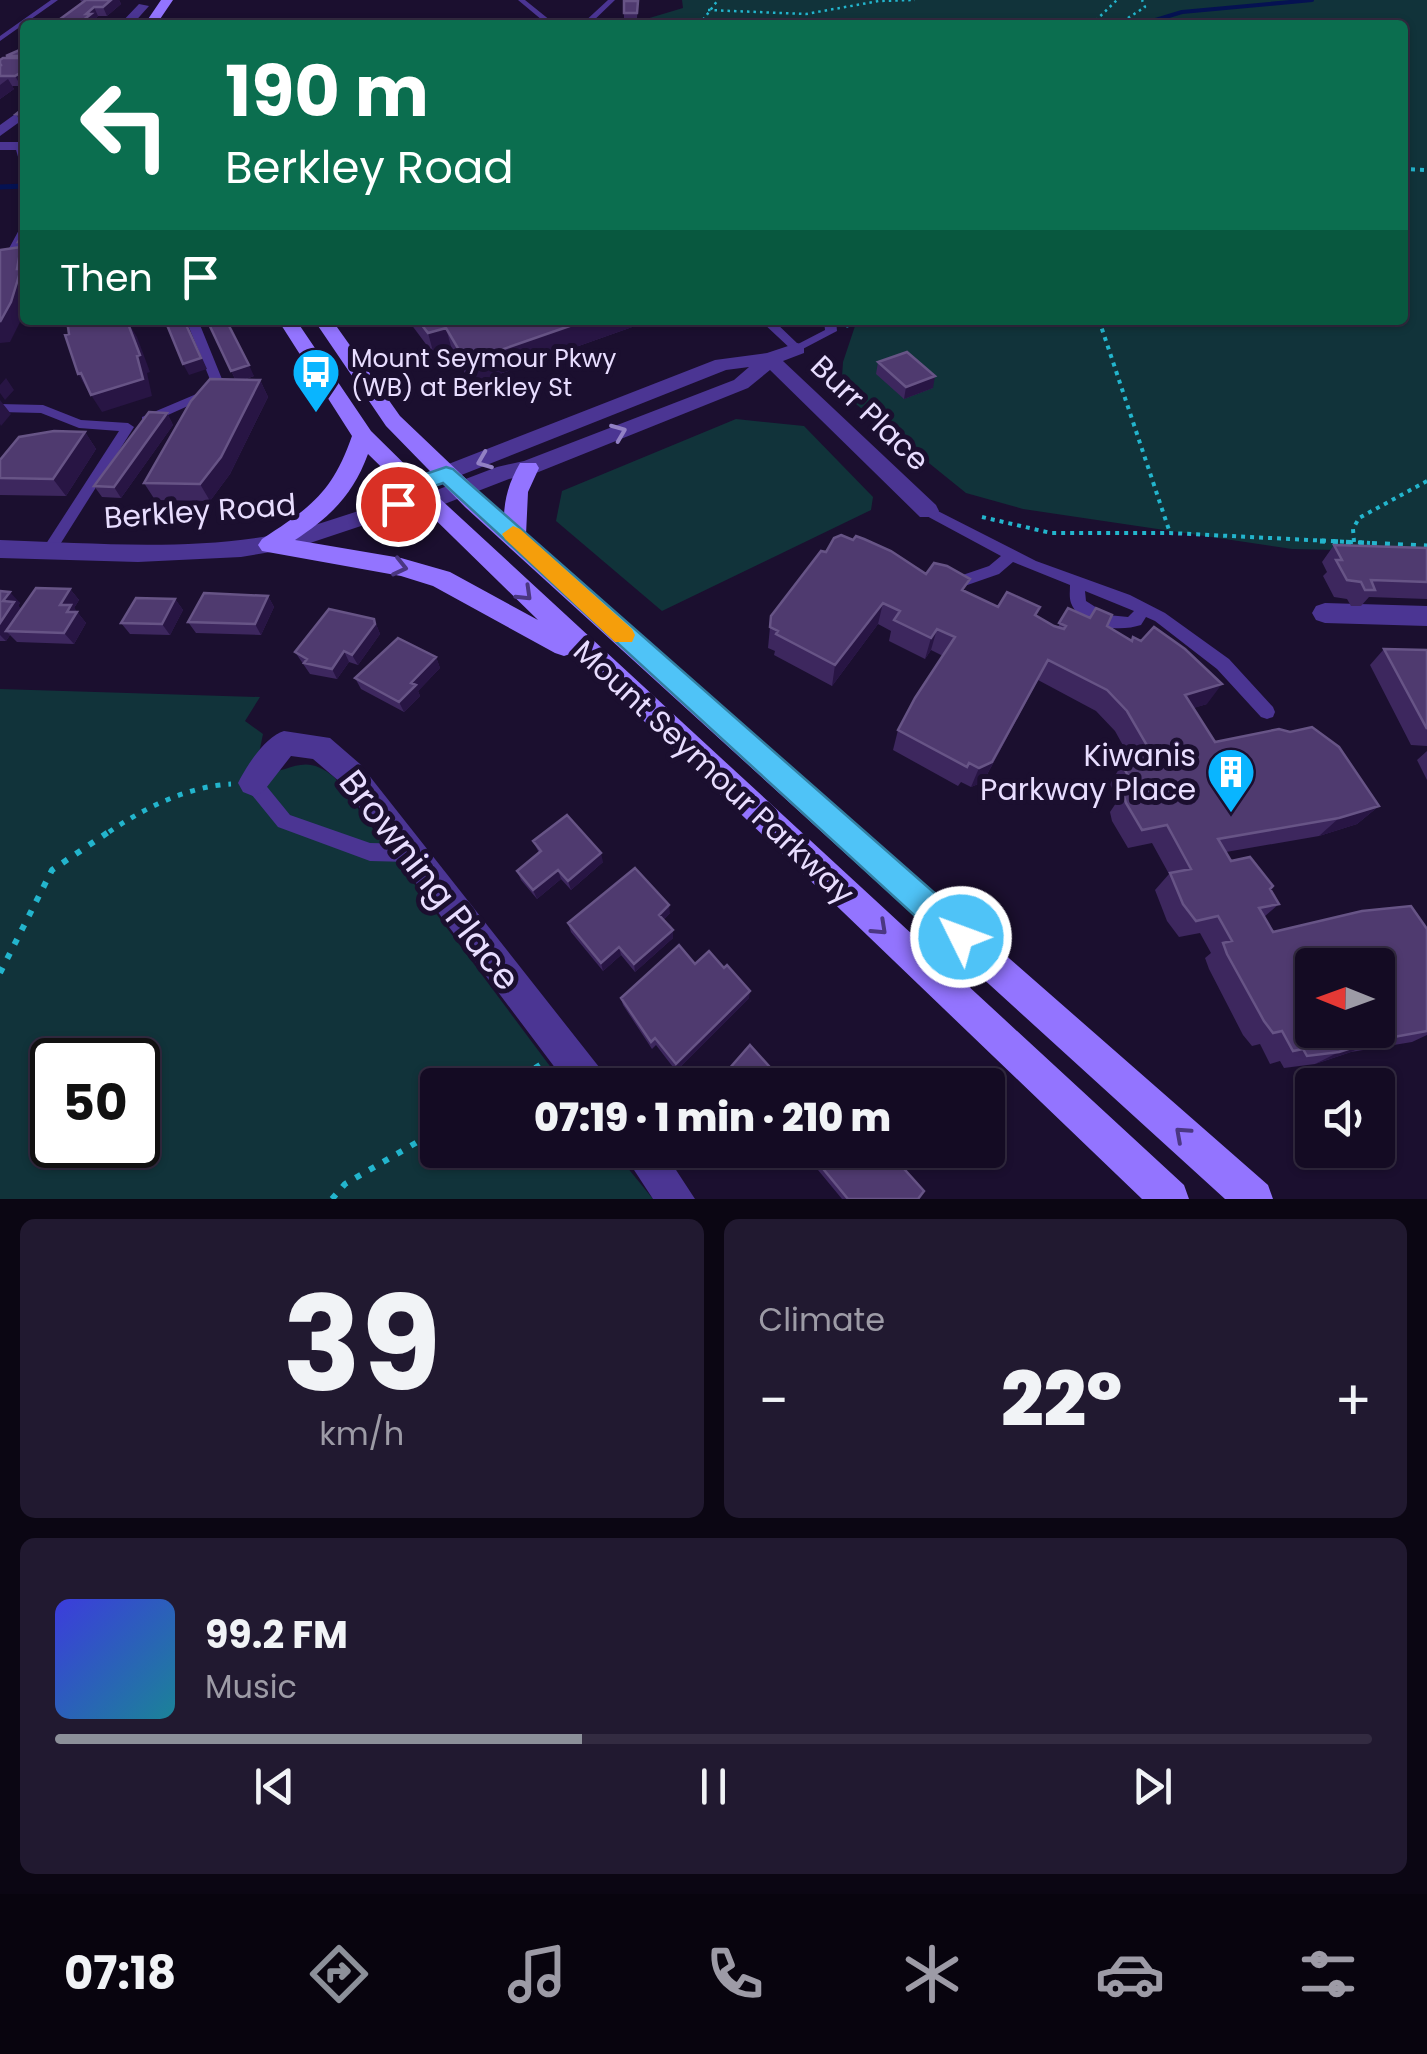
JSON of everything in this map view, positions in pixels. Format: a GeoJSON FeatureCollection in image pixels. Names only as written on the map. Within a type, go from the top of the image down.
{"type":"FeatureCollection","features":[{"type":"Feature","properties":{"kind":"main road","name":"Mount Seymour Parkway"},"geometry":{"type":"LineString","coordinates":[[290,325],[363,436],[413,497],[604,670],[1170,1199]]}},
{"type":"Feature","properties":{"kind":"main road","name":"Mount Seymour Parkway"},"geometry":{"type":"LineString","coordinates":[[326,325],[394,422],[454,482],[1254,1199]]}},
{"type":"Feature","properties":{"kind":"main road"},"geometry":{"type":"LineString","coordinates":[[270,545],[340,495],[350,480],[363,436]]}},
{"type":"Feature","properties":{"kind":"main road"},"geometry":{"type":"LineString","coordinates":[[514,536],[517,492],[528,468]]}},
{"type":"Feature","properties":{"kind":"main road"},"geometry":{"type":"LineString","coordinates":[[270,545],[390,565],[441,579],[488,601],[604,670]]}},
{"type":"Feature","properties":{"kind":"street"},"geometry":{"type":"LineString","coordinates":[[130,20],[143,6]]}},
{"type":"Feature","properties":{"kind":"street"},"geometry":{"type":"LineString","coordinates":[[0,132],[20,115]]}},
{"type":"Feature","properties":{"kind":"street","name":"Berkley Road"},"geometry":{"type":"LineString","coordinates":[[0,549],[142,552],[270,545],[305,538],[454,482],[722,364],[770,360],[797,349]]}},
{"type":"Feature","properties":{"kind":"street","name":"Berkley Road"},"geometry":{"type":"LineString","coordinates":[[454,482],[528,468],[741,384],[770,360]]}},
{"type":"Feature","properties":{"kind":"street","name":"Burr Place"},"geometry":{"type":"LineString","coordinates":[[770,360],[928,510]]}},
{"type":"Feature","properties":{"kind":"street"},"geometry":{"type":"LineString","coordinates":[[1325,614],[1423,622]]}},
{"type":"Feature","properties":{"kind":"street","name":"Browning Place"},"geometry":{"type":"LineString","coordinates":[[254,783],[284,743],[320,746],[350,773],[414,853],[577,1068]]}},
{"type":"Feature","properties":{"kind":"street"},"geometry":{"type":"LineString","coordinates":[[653,1168],[676,1199]]}},
{"type":"Feature","properties":{"kind":"lane"},"geometry":{"type":"LineString","coordinates":[[28,20],[55,0]]}},
{"type":"Feature","properties":{"kind":"lane"},"geometry":{"type":"LineString","coordinates":[[521,0],[546,20]]}},
{"type":"Feature","properties":{"kind":"lane"},"geometry":{"type":"LineString","coordinates":[[590,20],[612,0]]}},
{"type":"Feature","properties":{"kind":"lane"},"geometry":{"type":"LineString","coordinates":[[11,254],[20,237]]}},
{"type":"Feature","properties":{"kind":"lane"},"geometry":{"type":"LineString","coordinates":[[0,408],[42,409],[79,424],[128,428],[220,389],[194,325]]}},
{"type":"Feature","properties":{"kind":"lane"},"geometry":{"type":"LineString","coordinates":[[771,325],[797,349],[831,331],[830,325]]}},
{"type":"Feature","properties":{"kind":"lane"},"geometry":{"type":"LineString","coordinates":[[49,550],[128,428]]}},
{"type":"Feature","properties":{"kind":"lane"},"geometry":{"type":"LineString","coordinates":[[928,510],[1010,556],[1143,608],[1209,652],[1268,712]]}},
{"type":"Feature","properties":{"kind":"lane"},"geometry":{"type":"LineString","coordinates":[[947,591],[960,580],[1004,565],[1010,556]]}},
{"type":"Feature","properties":{"kind":"lane"},"geometry":{"type":"LineString","coordinates":[[1078,581],[1079,604],[1101,618],[1128,624],[1136,621],[1143,608]]}},
{"type":"Feature","properties":{"kind":"lane"},"geometry":{"type":"LineString","coordinates":[[254,783],[284,822],[370,852],[414,853]]}},
{"type":"Feature","properties":{"kind":"path"},"geometry":{"type":"LineString","coordinates":[[702,20],[718,0]]}},
{"type":"Feature","properties":{"kind":"path"},"geometry":{"type":"LineString","coordinates":[[708,10],[806,14],[879,0],[915,0]]}},
{"type":"Feature","properties":{"kind":"path"},"geometry":{"type":"LineString","coordinates":[[1096,20],[1117,0]]}},
{"type":"Feature","properties":{"kind":"path"},"geometry":{"type":"LineString","coordinates":[[1125,20],[1145,7],[1142,0]]}},
{"type":"Feature","properties":{"kind":"path"},"geometry":{"type":"LineString","coordinates":[[1101,325],[1170,532]]}},
{"type":"Feature","properties":{"kind":"path"},"geometry":{"type":"LineString","coordinates":[[1354,542],[1353,529],[1359,518],[1427,481]]}},
{"type":"Feature","properties":{"kind":"path"},"geometry":{"type":"LineString","coordinates":[[928,510],[982,517],[1051,533],[1170,532],[1427,546]]}},
{"type":"Feature","properties":{"kind":"path"},"geometry":{"type":"LineString","coordinates":[[0,973],[52,870],[137,814],[212,785],[254,783]]}},
{"type":"Feature","properties":{"kind":"path"},"geometry":{"type":"LineString","coordinates":[[535,1068],[564,1050]]}},
{"type":"Feature","properties":{"kind":"path"},"geometry":{"type":"LineString","coordinates":[[332,1199],[345,1184],[420,1140]]}},
{"type":"Feature","properties":{"kind":"green space"},"geometry":{"type":"Polygon","coordinates":[[[682,0],[1427,0],[1427,552],[1292,549],[1023,509],[966,493],[841,392],[843,362],[855,325],[1408,325],[1408,20],[643,20],[683,8],[682,0]]]}},
{"type":"Feature","properties":{"kind":"green space"},"geometry":{"type":"Polygon","coordinates":[[[736,419],[804,426],[873,497],[871,510],[662,611],[556,521],[562,491],[736,419]]]}},
{"type":"Feature","properties":{"kind":"green space"},"geometry":{"type":"Polygon","coordinates":[[[0,689],[260,697],[245,721],[263,734],[255,773],[304,764],[314,765],[335,778],[551,1068],[420,1068],[420,1168],[628,1168],[653,1199],[0,1199],[0,689]]]}},
{"type":"Feature","properties":{"kind":"building"},"geometry":{"type":"Polygon","coordinates":[[[86,0],[111,0],[103,7],[94,7],[83,20],[59,20],[86,0]]]}},
{"type":"Feature","properties":{"kind":"building"},"geometry":{"type":"Polygon","coordinates":[[[624,1],[638,1],[637,13],[624,13],[624,1]]]}},
{"type":"Feature","properties":{"kind":"building"},"geometry":{"type":"Polygon","coordinates":[[[20,58],[20,73],[0,76],[0,60],[20,58]]]}},
{"type":"Feature","properties":{"kind":"building"},"geometry":{"type":"Polygon","coordinates":[[[20,247],[17,269],[20,272],[0,322],[0,250],[20,247]]]}},
{"type":"Feature","properties":{"kind":"building"},"geometry":{"type":"Polygon","coordinates":[[[68,325],[129,325],[140,355],[137,356],[143,379],[91,395],[81,373],[78,374],[65,335],[69,334],[68,325]]]}},
{"type":"Feature","properties":{"kind":"building"},"geometry":{"type":"Polygon","coordinates":[[[167,325],[186,325],[201,358],[183,364],[167,325]]]}},
{"type":"Feature","properties":{"kind":"building"},"geometry":{"type":"Polygon","coordinates":[[[209,325],[229,325],[249,365],[231,371],[209,325]]]}},
{"type":"Feature","properties":{"kind":"building"},"geometry":{"type":"Polygon","coordinates":[[[422,325],[573,325],[466,362],[446,328],[428,333],[422,325]]]}},
{"type":"Feature","properties":{"kind":"building"},"geometry":{"type":"Polygon","coordinates":[[[907,352],[935,376],[906,387],[878,362],[907,352]]]}},
{"type":"Feature","properties":{"kind":"building"},"geometry":{"type":"Polygon","coordinates":[[[210,379],[260,380],[221,457],[200,484],[144,483],[191,401],[210,379]]]}},
{"type":"Feature","properties":{"kind":"building"},"geometry":{"type":"Polygon","coordinates":[[[149,412],[167,413],[114,487],[94,486],[149,412]]]}},
{"type":"Feature","properties":{"kind":"building"},"geometry":{"type":"Polygon","coordinates":[[[54,431],[85,432],[53,479],[0,478],[0,460],[19,437],[54,431]]]}},
{"type":"Feature","properties":{"kind":"building","name":"Kiwanis Parkway Place"},"geometry":{"type":"Polygon","coordinates":[[[841,535],[853,540],[856,536],[891,551],[926,574],[934,563],[947,566],[970,579],[962,590],[998,607],[1007,592],[1040,607],[1035,615],[1054,626],[1064,629],[1066,626],[1059,623],[1068,608],[1090,618],[1096,608],[1112,615],[1107,626],[1132,641],[1133,637],[1141,641],[1154,627],[1185,649],[1222,684],[1185,695],[1215,742],[1279,729],[1290,732],[1312,727],[1339,747],[1379,806],[1339,818],[1218,839],[1231,861],[1250,857],[1273,886],[1270,889],[1279,904],[1259,908],[1273,932],[1362,911],[1411,906],[1427,929],[1427,1031],[1395,1037],[1395,948],[1295,948],[1295,1048],[1352,1048],[1307,1056],[1303,1049],[1293,1051],[1282,1031],[1273,1033],[1264,1021],[1227,954],[1223,943],[1232,941],[1218,916],[1196,921],[1183,904],[1170,873],[1191,869],[1167,825],[1142,830],[1126,803],[1123,793],[1137,791],[1122,765],[1125,759],[1152,754],[1127,711],[1107,690],[1048,660],[992,762],[979,768],[969,763],[967,767],[898,730],[955,637],[937,629],[931,638],[894,620],[900,611],[883,603],[835,665],[776,634],[778,631],[770,627],[771,616],[821,551],[826,552],[834,538],[841,535]]]}},
{"type":"Feature","properties":{"kind":"building"},"geometry":{"type":"Polygon","coordinates":[[[1334,545],[1427,548],[1427,582],[1371,580],[1375,590],[1365,590],[1361,582],[1347,580],[1336,560],[1342,560],[1334,545]]]}},
{"type":"Feature","properties":{"kind":"building"},"geometry":{"type":"Polygon","coordinates":[[[36,588],[70,589],[60,605],[71,605],[67,612],[77,612],[64,633],[6,631],[36,588]]]}},
{"type":"Feature","properties":{"kind":"building"},"geometry":{"type":"Polygon","coordinates":[[[0,591],[10,592],[3,601],[14,602],[0,623],[0,591]]]}},
{"type":"Feature","properties":{"kind":"building"},"geometry":{"type":"Polygon","coordinates":[[[204,593],[268,596],[255,624],[188,622],[204,593]]]}},
{"type":"Feature","properties":{"kind":"building"},"geometry":{"type":"Polygon","coordinates":[[[136,598],[175,599],[162,624],[121,623],[136,598]]]}},
{"type":"Feature","properties":{"kind":"building"},"geometry":{"type":"Polygon","coordinates":[[[329,609],[374,619],[375,624],[352,655],[344,651],[332,669],[304,663],[307,659],[295,652],[329,609]]]}},
{"type":"Feature","properties":{"kind":"building"},"geometry":{"type":"Polygon","coordinates":[[[398,638],[436,657],[399,702],[355,678],[398,638]]]}},
{"type":"Feature","properties":{"kind":"building"},"geometry":{"type":"Polygon","coordinates":[[[1384,649],[1427,650],[1427,729],[1384,649]]]}},
{"type":"Feature","properties":{"kind":"building"},"geometry":{"type":"Polygon","coordinates":[[[567,815],[601,853],[568,881],[558,870],[533,890],[517,871],[541,851],[533,841],[567,815]]]}},
{"type":"Feature","properties":{"kind":"building"},"geometry":{"type":"Polygon","coordinates":[[[635,868],[669,905],[659,915],[673,930],[634,964],[619,947],[601,963],[568,923],[635,868]]]}},
{"type":"Feature","properties":{"kind":"building"},"geometry":{"type":"Polygon","coordinates":[[[679,945],[695,964],[709,951],[750,991],[676,1064],[655,1038],[651,1042],[621,998],[679,945]]]}},
{"type":"Feature","properties":{"kind":"building"},"geometry":{"type":"Polygon","coordinates":[[[750,1045],[771,1068],[730,1068],[750,1045]]]}},
{"type":"Feature","properties":{"kind":"building"},"geometry":{"type":"Polygon","coordinates":[[[822,1168],[903,1168],[924,1191],[918,1199],[848,1199],[822,1168]]]}},
{"type":"Feature","properties":{"kind":"waterway"},"geometry":{"type":"LineString","coordinates":[[1156,20],[1182,12],[1312,0]]}},
{"type":"Feature","properties":{"kind":"waterway"},"geometry":{"type":"LineString","coordinates":[[0,187],[20,186]]}},
{"type":"Feature","properties":{"kind":"slow traffic"},"geometry":{"type":"LineString","coordinates":[[513,534],[623,635]]}},
{"type":"Feature","properties":{"kind":"place","name":"Mount Seymour Pkwy (WB) at Berkley St"},"geometry":{"type":"Point","coordinates":[316,414]}},
{"type":"Feature","properties":{"kind":"place","name":"Kiwanis Parkway Place"},"geometry":{"type":"Point","coordinates":[1231,814]}},
{"type":"Feature","properties":{"kind":"route"},"geometry":{"type":"LineString","coordinates":[[398,504],[412,486],[446,474],[961,937]]}}]}
